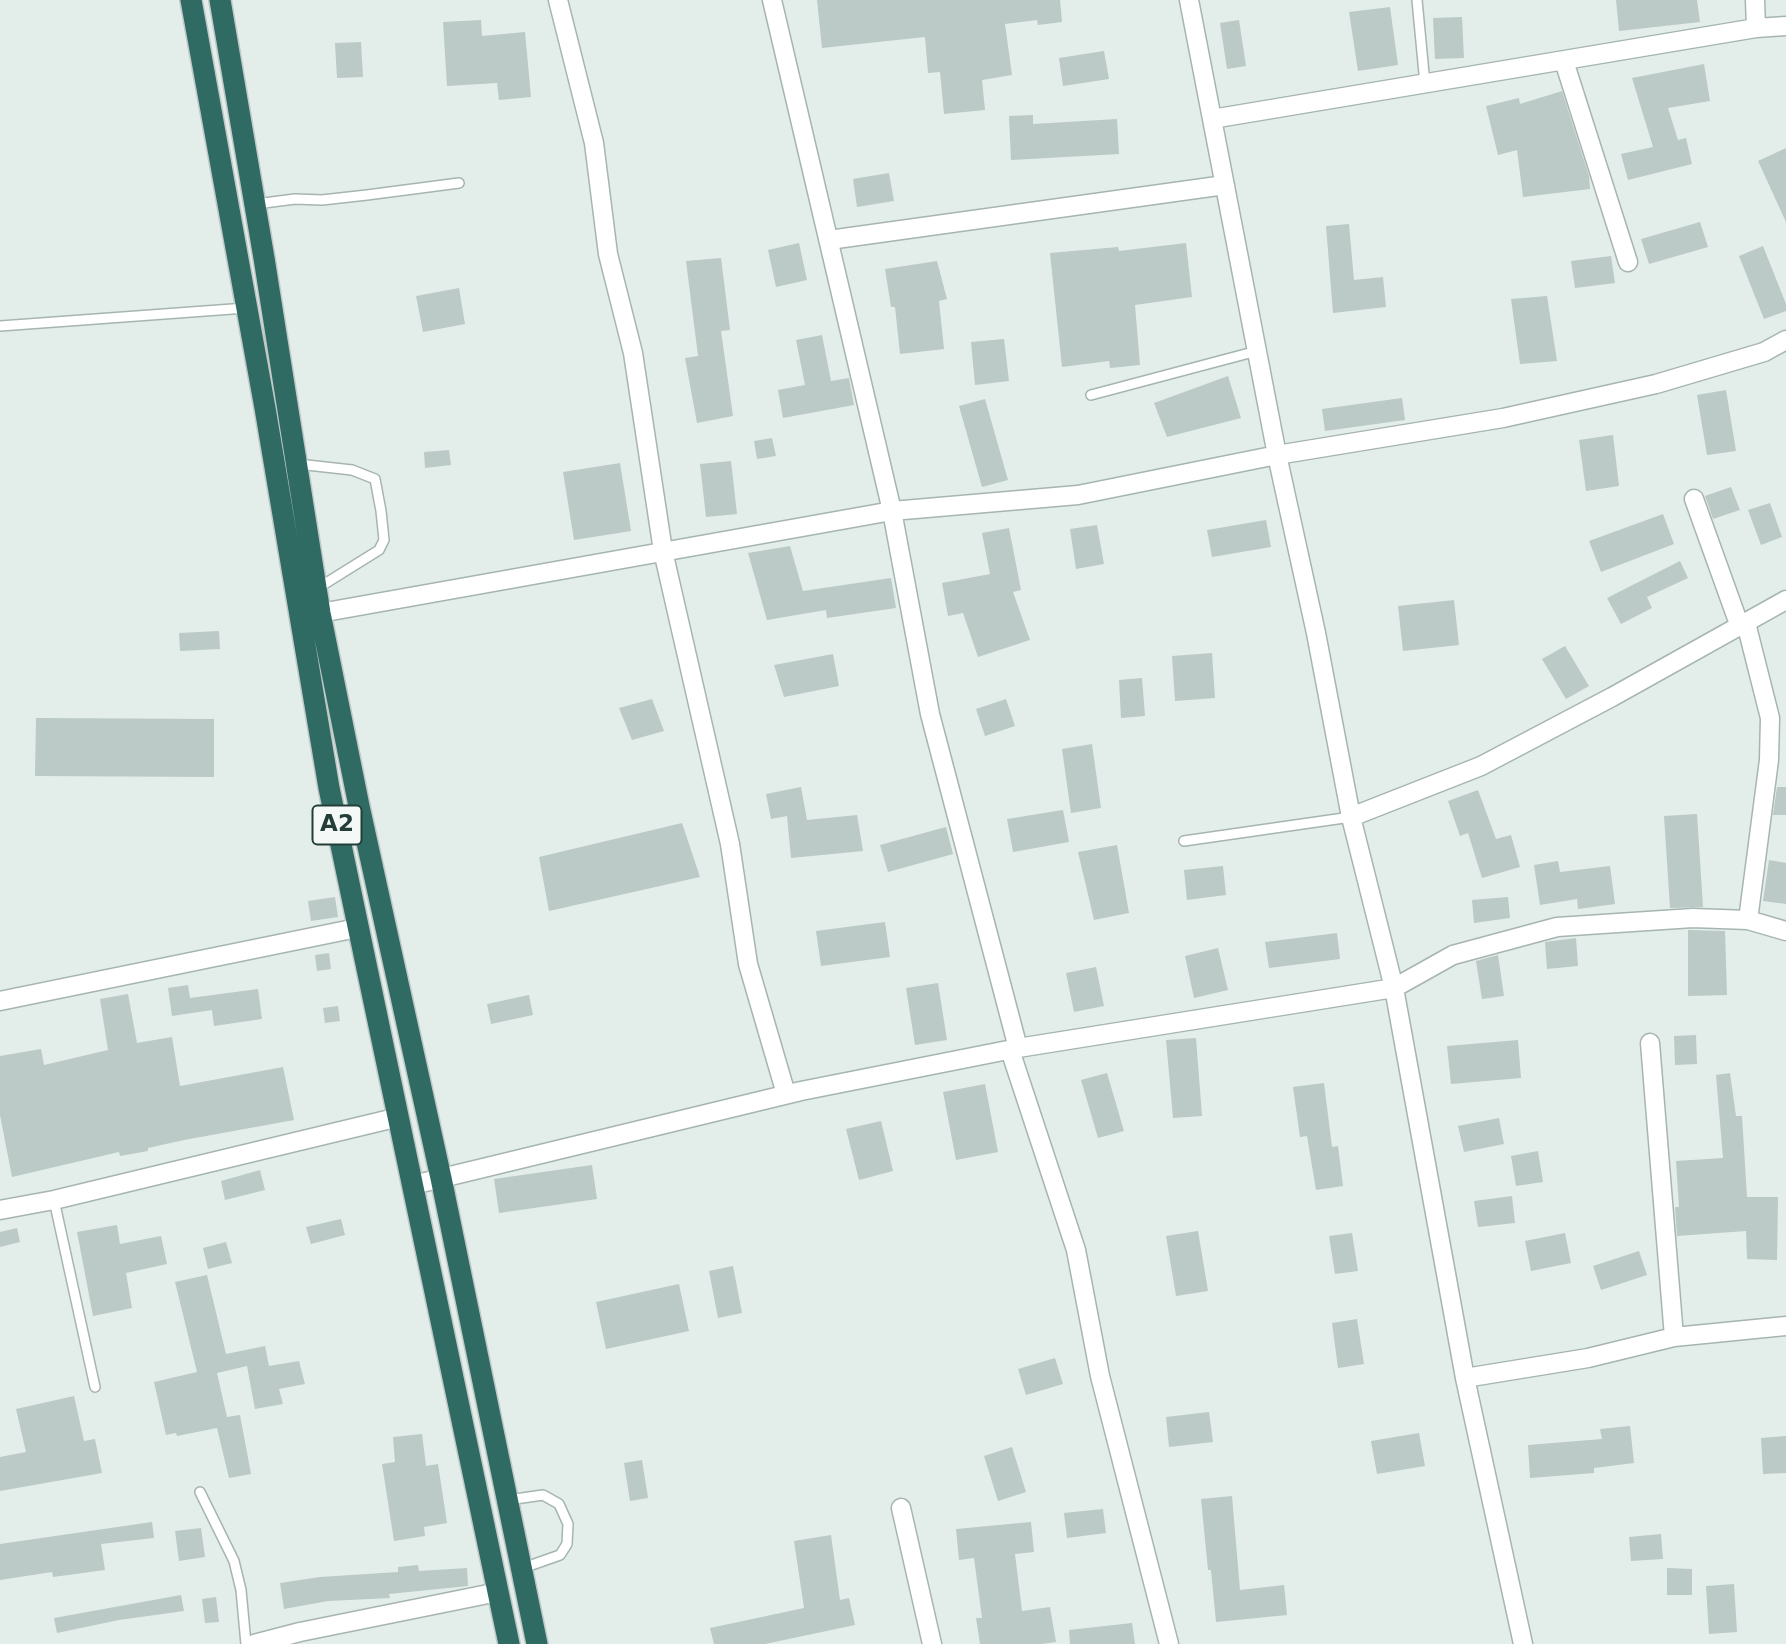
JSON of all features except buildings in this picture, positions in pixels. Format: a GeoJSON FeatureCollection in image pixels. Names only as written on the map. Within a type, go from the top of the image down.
{"type":"FeatureCollection","features":[{"type":"Feature","properties":{"kind":"highway","name":"A2"},"geometry":{"type":"LineString","coordinates":[[191,0],[329,788],[509,1644]]}},
{"type":"Feature","properties":{"kind":"highway","name":"A2"},"geometry":{"type":"LineString","coordinates":[[220,0],[320,613],[537,1644]]}},
{"type":"Feature","properties":{"kind":"street"},"geometry":{"type":"LineString","coordinates":[[558,0],[594,143],[608,254],[633,353],[663,551],[730,844],[748,964],[786,1094]]}},
{"type":"Feature","properties":{"kind":"street"},"geometry":{"type":"LineString","coordinates":[[772,0],[892,511],[930,714],[1014,1049],[1076,1250],[1100,1376],[1169,1644]]}},
{"type":"Feature","properties":{"kind":"street"},"geometry":{"type":"LineString","coordinates":[[1189,0],[1277,455],[1316,633],[1351,817],[1394,988],[1465,1378],[1523,1644]]}},
{"type":"Feature","properties":{"kind":"street"},"geometry":{"type":"LineString","coordinates":[[1755,0],[1756,28]]}},
{"type":"Feature","properties":{"kind":"street"},"geometry":{"type":"LineString","coordinates":[[1212,119],[1756,28],[1786,26]]}},
{"type":"Feature","properties":{"kind":"street"},"geometry":{"type":"LineString","coordinates":[[1564,61],[1628,262]]}},
{"type":"Feature","properties":{"kind":"street"},"geometry":{"type":"LineString","coordinates":[[829,240],[1224,185]]}},
{"type":"Feature","properties":{"kind":"street"},"geometry":{"type":"LineString","coordinates":[[320,613],[892,511],[1078,495],[1277,455],[1503,418],[1656,384],[1764,352],[1786,340]]}},
{"type":"Feature","properties":{"kind":"street"},"geometry":{"type":"LineString","coordinates":[[1694,499],[1743,625],[1770,718],[1769,760],[1748,920]]}},
{"type":"Feature","properties":{"kind":"street"},"geometry":{"type":"LineString","coordinates":[[1351,817],[1481,766],[1786,600]]}},
{"type":"Feature","properties":{"kind":"street"},"geometry":{"type":"LineString","coordinates":[[413,1185],[786,1094],[1014,1049],[1394,988],[1452,955],[1557,927],[1693,918],[1748,920],[1786,931]]}},
{"type":"Feature","properties":{"kind":"street"},"geometry":{"type":"LineString","coordinates":[[0,1001],[357,928]]}},
{"type":"Feature","properties":{"kind":"street"},"geometry":{"type":"LineString","coordinates":[[1650,1042],[1674,1337]]}},
{"type":"Feature","properties":{"kind":"street"},"geometry":{"type":"LineString","coordinates":[[0,1210],[54,1200],[398,1117]]}},
{"type":"Feature","properties":{"kind":"street"},"geometry":{"type":"LineString","coordinates":[[1465,1378],[1588,1358],[1674,1337],[1786,1326]]}},
{"type":"Feature","properties":{"kind":"street"},"geometry":{"type":"LineString","coordinates":[[901,1508],[932,1644]]}},
{"type":"Feature","properties":{"kind":"street"},"geometry":{"type":"LineString","coordinates":[[254,1644],[300,1632],[498,1592]]}},
{"type":"Feature","properties":{"kind":"lane"},"geometry":{"type":"LineString","coordinates":[[1418,0],[1425,84]]}},
{"type":"Feature","properties":{"kind":"lane"},"geometry":{"type":"LineString","coordinates":[[254,205],[295,199],[322,200],[459,183]]}},
{"type":"Feature","properties":{"kind":"lane"},"geometry":{"type":"LineString","coordinates":[[0,326],[246,308]]}},
{"type":"Feature","properties":{"kind":"lane"},"geometry":{"type":"LineString","coordinates":[[1091,395],[1256,351]]}},
{"type":"Feature","properties":{"kind":"lane"},"geometry":{"type":"LineString","coordinates":[[297,464],[352,470],[375,479],[381,512],[384,540],[379,550],[316,589]]}},
{"type":"Feature","properties":{"kind":"lane"},"geometry":{"type":"LineString","coordinates":[[1184,841],[1351,817]]}},
{"type":"Feature","properties":{"kind":"lane"},"geometry":{"type":"LineString","coordinates":[[54,1200],[95,1387]]}},
{"type":"Feature","properties":{"kind":"lane"},"geometry":{"type":"LineString","coordinates":[[200,1492],[234,1561],[241,1590],[246,1644]]}},
{"type":"Feature","properties":{"kind":"lane"},"geometry":{"type":"LineString","coordinates":[[507,1500],[543,1495],[559,1504],[568,1524],[567,1544],[560,1555],[521,1569]]}}]}
